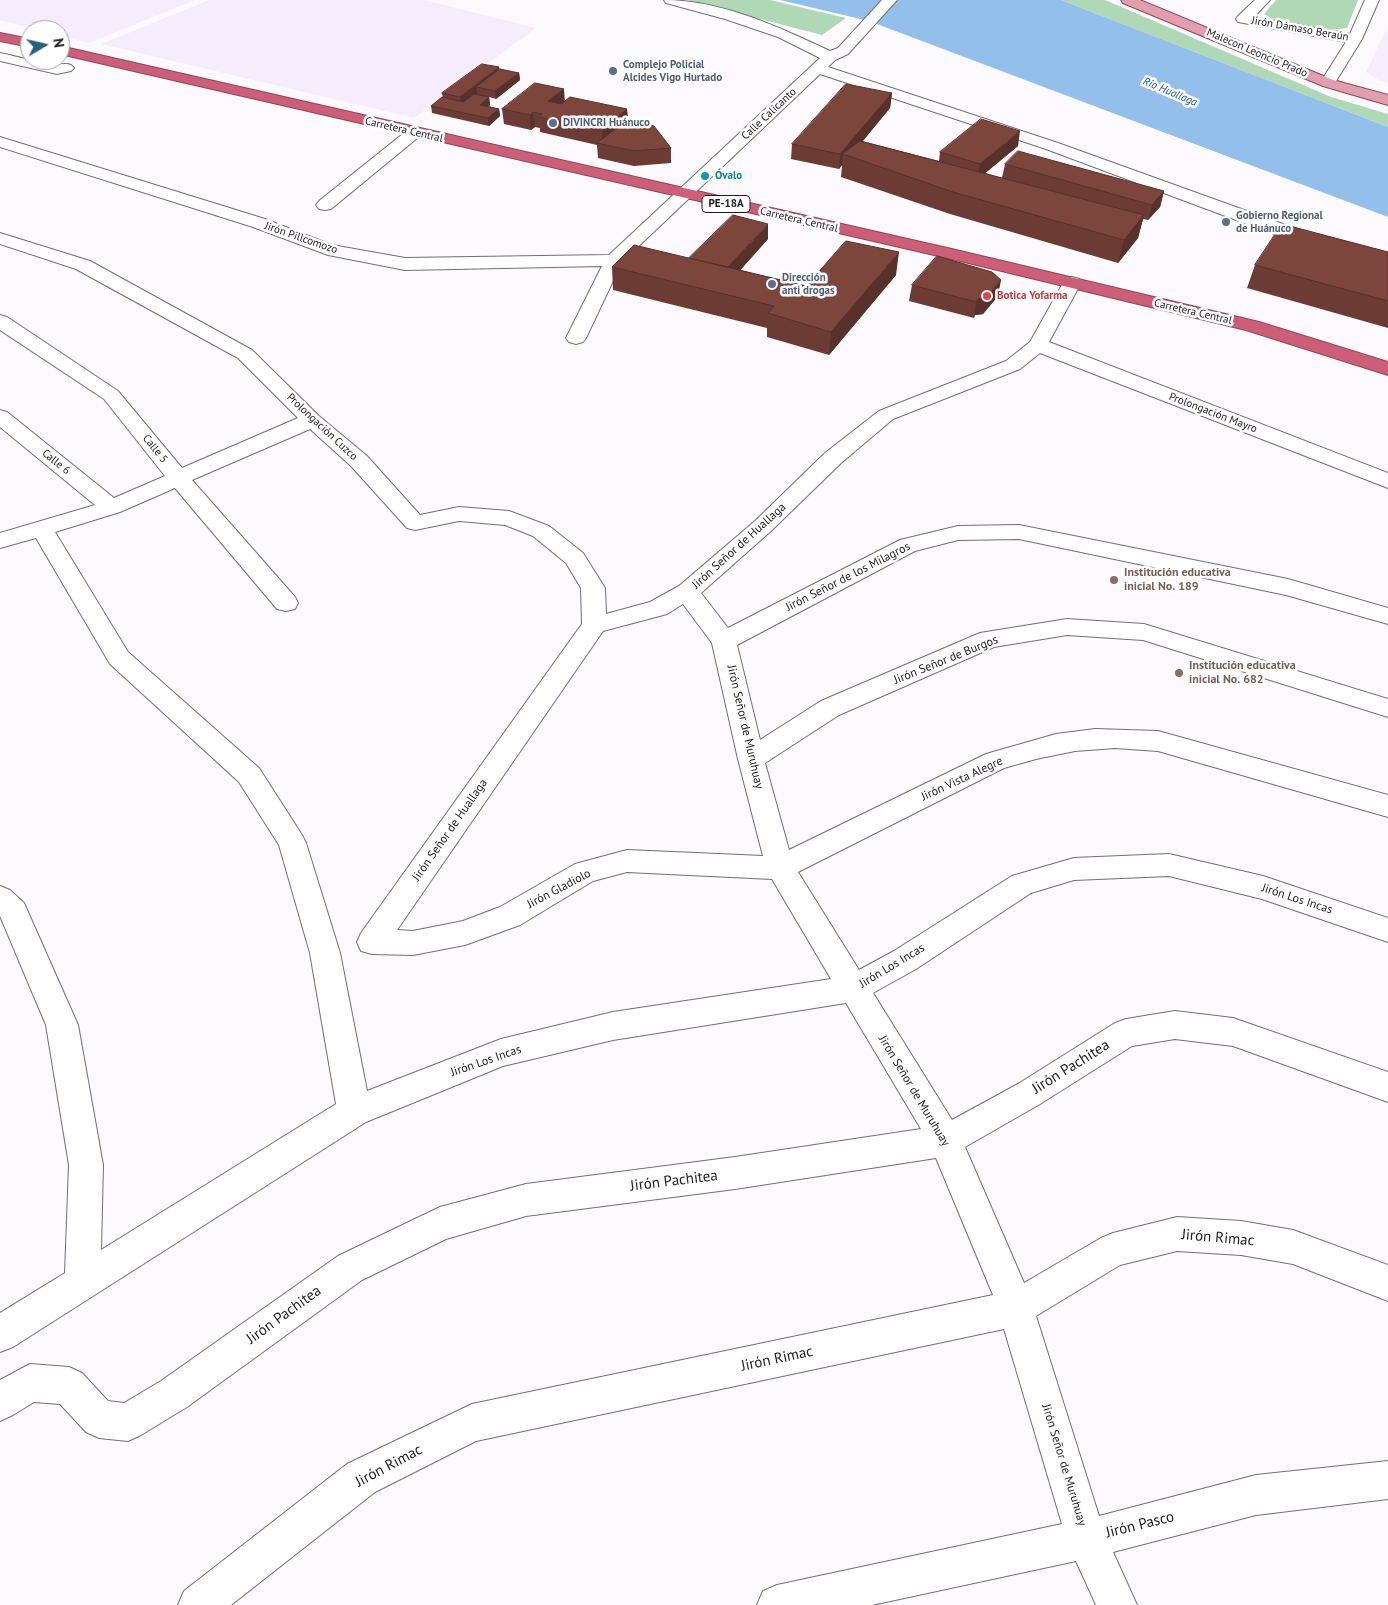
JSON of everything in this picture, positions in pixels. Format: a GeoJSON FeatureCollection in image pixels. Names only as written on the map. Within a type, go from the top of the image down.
{"type":"FeatureCollection","features":[{"type":"Feature","properties":{"kind":"highway"},"geometry":{"type":"LineString","coordinates":[[0,36],[20,41]]}},
{"type":"Feature","properties":{"kind":"highway","name":"Carretera Central"},"geometry":{"type":"LineString","coordinates":[[70,52],[1252,326],[1388,369]]}},
{"type":"Feature","properties":{"kind":"main road","name":"Malecon Leoncio Prado"},"geometry":{"type":"LineString","coordinates":[[1128,0],[1328,83],[1388,100]]}},
{"type":"Feature","properties":{"kind":"street"},"geometry":{"type":"LineString","coordinates":[[671,0],[730,16],[782,34],[824,63],[1285,232],[1332,246]]}},
{"type":"Feature","properties":{"kind":"street","name":"Calle Calicanto"},"geometry":{"type":"LineString","coordinates":[[614,260],[824,63],[843,51],[890,0]]}},
{"type":"Feature","properties":{"kind":"street","name":"Jirón Dámaso Beraún"},"geometry":{"type":"LineString","coordinates":[[1263,0],[1243,19],[1355,39]]}},
{"type":"Feature","properties":{"kind":"street"},"geometry":{"type":"LineString","coordinates":[[1370,3],[1388,8]]}},
{"type":"Feature","properties":{"kind":"street","name":"Jirón Dámaso Beraún"},"geometry":{"type":"LineString","coordinates":[[1328,83],[1355,39],[1370,3]]}},
{"type":"Feature","properties":{"kind":"street"},"geometry":{"type":"LineString","coordinates":[[0,57],[20,61]]}},
{"type":"Feature","properties":{"kind":"street"},"geometry":{"type":"LineString","coordinates":[[325,205],[415,132]]}},
{"type":"Feature","properties":{"kind":"street","name":"Jirón Pillcomozo"},"geometry":{"type":"LineString","coordinates":[[0,142],[259,223],[328,250],[405,264],[614,260]]}},
{"type":"Feature","properties":{"kind":"street","name":"Prolongación Cuzco"},"geometry":{"type":"LineString","coordinates":[[0,238],[83,265],[246,354],[312,420],[359,461],[415,523],[458,514],[509,518],[541,531],[575,558],[594,588],[594,624]]}},
{"type":"Feature","properties":{"kind":"street"},"geometry":{"type":"LineString","coordinates":[[576,338],[614,260]]}},
{"type":"Feature","properties":{"kind":"street","name":"Jirón Señor de Huallaga"},"geometry":{"type":"LineString","coordinates":[[372,942],[594,624],[658,608],[687,592],[763,526],[832,458],[886,415],[1013,365],[1038,345],[1072,283]]}},
{"type":"Feature","properties":{"kind":"street","name":"Calle 5"},"geometry":{"type":"LineString","coordinates":[[0,321],[111,395],[179,479],[286,603]]}},
{"type":"Feature","properties":{"kind":"street","name":"Prolongación Mayro"},"geometry":{"type":"LineString","coordinates":[[1038,345],[1388,481]]}},
{"type":"Feature","properties":{"kind":"street","name":"Calle 6"},"geometry":{"type":"LineString","coordinates":[[0,416],[112,507]]}},
{"type":"Feature","properties":{"kind":"street"},"geometry":{"type":"LineString","coordinates":[[0,541],[112,507],[312,420]]}},
{"type":"Feature","properties":{"kind":"street"},"geometry":{"type":"LineString","coordinates":[[42,528],[119,658],[249,775],[292,843],[325,953],[354,1111]]}},
{"type":"Feature","properties":{"kind":"street","name":"Jirón Señor de los Milagros"},"geometry":{"type":"LineString","coordinates":[[724,641],[908,545],[958,533],[1019,532],[1288,587],[1388,616]]}},
{"type":"Feature","properties":{"kind":"street","name":"Jirón Señor de Muruhuay"},"geometry":{"type":"LineString","coordinates":[[687,592],[724,641],[751,759],[780,868],[946,1141],[1016,1308],[1086,1539],[1117,1605]]}},
{"type":"Feature","properties":{"kind":"street","name":"Jirón Señor de Burgos"},"geometry":{"type":"LineString","coordinates":[[751,759],[830,708],[990,640],[1067,627],[1144,632],[1388,708]]}},
{"type":"Feature","properties":{"kind":"street","name":"Jirón Vista Alegre"},"geometry":{"type":"LineString","coordinates":[[780,868],[995,761],[1032,749],[1073,740],[1130,737],[1158,741],[1388,806]]}},
{"type":"Feature","properties":{"kind":"street","name":"Jirón Gladiolo"},"geometry":{"type":"LineString","coordinates":[[372,942],[414,943],[465,933],[510,916],[586,872],[627,861],[780,868]]}},
{"type":"Feature","properties":{"kind":"street","name":"Jirón Los Incas"},"geometry":{"type":"LineString","coordinates":[[0,1334],[354,1111],[502,1053],[613,1026],[852,989],[905,960],[1022,884],[1074,869],[1168,865],[1263,888],[1388,930]]}},
{"type":"Feature","properties":{"kind":"street"},"geometry":{"type":"LineString","coordinates":[[0,898],[14,911],[62,1025],[86,1165],[82,1282]]}},
{"type":"Feature","properties":{"kind":"street","name":"Jirón Pachitea"},"geometry":{"type":"LineString","coordinates":[[0,1402],[30,1383],[69,1386],[99,1419],[128,1422],[174,1394],[350,1268],[440,1224],[526,1200],[735,1173],[946,1141],[1028,1094],[1126,1033],[1176,1025],[1233,1032],[1388,1087]]}},
{"type":"Feature","properties":{"kind":"street","name":"Jirón Rimac"},"geometry":{"type":"LineString","coordinates":[[198,1605],[362,1478],[472,1424],[1016,1308],[1113,1250],[1177,1234],[1241,1238],[1293,1247],[1388,1282]]}},
{"type":"Feature","properties":{"kind":"street","name":"Jirón Pasco"},"geometry":{"type":"LineString","coordinates":[[777,1605],[1086,1539],[1256,1495],[1388,1480]]}},
{"type":"Feature","properties":{"kind":"shaded area"},"geometry":{"type":"Polygon","coordinates":[[[0,0],[195,0],[89,43],[70,38],[70,20],[20,20],[20,25],[0,20],[0,0]]]}},
{"type":"Feature","properties":{"kind":"shaded area"},"geometry":{"type":"Polygon","coordinates":[[[209,0],[424,0],[536,28],[414,118],[101,44],[209,0]]]}},
{"type":"Feature","properties":{"kind":"shaded area"},"geometry":{"type":"Polygon","coordinates":[[[1388,26],[1388,83],[1378,80],[1366,72],[1388,26]]]}},
{"type":"Feature","properties":{"kind":"green space"},"geometry":{"type":"Polygon","coordinates":[[[687,0],[770,0],[846,18],[822,35],[687,0]]]}},
{"type":"Feature","properties":{"kind":"green space"},"geometry":{"type":"Polygon","coordinates":[[[1061,0],[1105,0],[1331,97],[1388,114],[1388,127],[1061,0]]]}},
{"type":"Feature","properties":{"kind":"green space"},"geometry":{"type":"Polygon","coordinates":[[[1276,0],[1358,0],[1347,28],[1328,29],[1293,25],[1264,14],[1276,0]]]}},
{"type":"Feature","properties":{"kind":"water","name":"Río Huallaga"},"geometry":{"type":"Polygon","coordinates":[[[780,0],[1061,0],[1388,127],[1388,217],[869,21],[780,0]]]}},
{"type":"Feature","properties":{"kind":"building"},"geometry":{"type":"Polygon","coordinates":[[[482,64],[499,67],[460,97],[442,93],[482,64]]]}},
{"type":"Feature","properties":{"kind":"building"},"geometry":{"type":"Polygon","coordinates":[[[500,69],[519,73],[495,91],[476,87],[500,69]]]}},
{"type":"Feature","properties":{"kind":"building"},"geometry":{"type":"Polygon","coordinates":[[[535,83],[564,89],[548,101],[561,104],[570,97],[627,109],[602,131],[539,117],[542,114],[533,112],[530,115],[502,109],[535,83]]]}},
{"type":"Feature","properties":{"kind":"building"},"geometry":{"type":"Polygon","coordinates":[[[846,84],[892,93],[840,154],[792,144],[846,84]]]}},
{"type":"Feature","properties":{"kind":"building"},"geometry":{"type":"Polygon","coordinates":[[[474,94],[489,97],[480,105],[499,109],[488,118],[431,106],[442,97],[463,102],[474,94]]]}},
{"type":"Feature","properties":{"kind":"building"},"geometry":{"type":"Polygon","coordinates":[[[981,119],[1020,131],[980,164],[940,152],[981,119]]]}},
{"type":"Feature","properties":{"kind":"building"},"geometry":{"type":"Polygon","coordinates":[[[628,120],[654,126],[671,148],[634,151],[597,143],[628,120]]]}},
{"type":"Feature","properties":{"kind":"building"},"geometry":{"type":"Polygon","coordinates":[[[860,141],[1144,215],[1124,240],[953,192],[843,154],[860,141]]]}},
{"type":"Feature","properties":{"kind":"building"},"geometry":{"type":"Polygon","coordinates":[[[1018,151],[1164,191],[1152,205],[1005,164],[1018,151]]]}},
{"type":"Feature","properties":{"kind":"building"},"geometry":{"type":"Polygon","coordinates":[[[733,215],[768,224],[728,267],[689,258],[733,215]]]}},
{"type":"Feature","properties":{"kind":"building"},"geometry":{"type":"Polygon","coordinates":[[[1282,224],[1388,252],[1388,301],[1255,265],[1282,224]]]}},
{"type":"Feature","properties":{"kind":"building"},"geometry":{"type":"Polygon","coordinates":[[[846,241],[899,252],[831,332],[768,313],[774,306],[612,267],[634,245],[806,286],[846,241]]]}},
{"type":"Feature","properties":{"kind":"building"},"geometry":{"type":"Polygon","coordinates":[[[937,256],[992,272],[1001,280],[986,298],[978,299],[976,302],[912,285],[937,256]]]}},
{"type":"Feature","properties":{"kind":"place","name":"Complejo Policial Alcides Vigo Hurtado"},"geometry":{"type":"Point","coordinates":[613,71]}},
{"type":"Feature","properties":{"kind":"place","name":"DIVINCRI Huánuco"},"geometry":{"type":"Point","coordinates":[553,123]}},
{"type":"Feature","properties":{"kind":"place","name":"Óvalo"},"geometry":{"type":"Point","coordinates":[705,176]}},
{"type":"Feature","properties":{"kind":"place","name":"Gobierno Regional de Huánuco"},"geometry":{"type":"Point","coordinates":[1226,222]}},
{"type":"Feature","properties":{"kind":"place","name":"Dirección anti drogas"},"geometry":{"type":"Point","coordinates":[772,284]}},
{"type":"Feature","properties":{"kind":"place","name":"Botica Yofarma"},"geometry":{"type":"Point","coordinates":[987,296]}},
{"type":"Feature","properties":{"kind":"place","name":"Institución educativa inicial No. 189"},"geometry":{"type":"Point","coordinates":[1114,580]}},
{"type":"Feature","properties":{"kind":"place","name":"Institución educativa inicial No. 682"},"geometry":{"type":"Point","coordinates":[1179,673]}}]}
